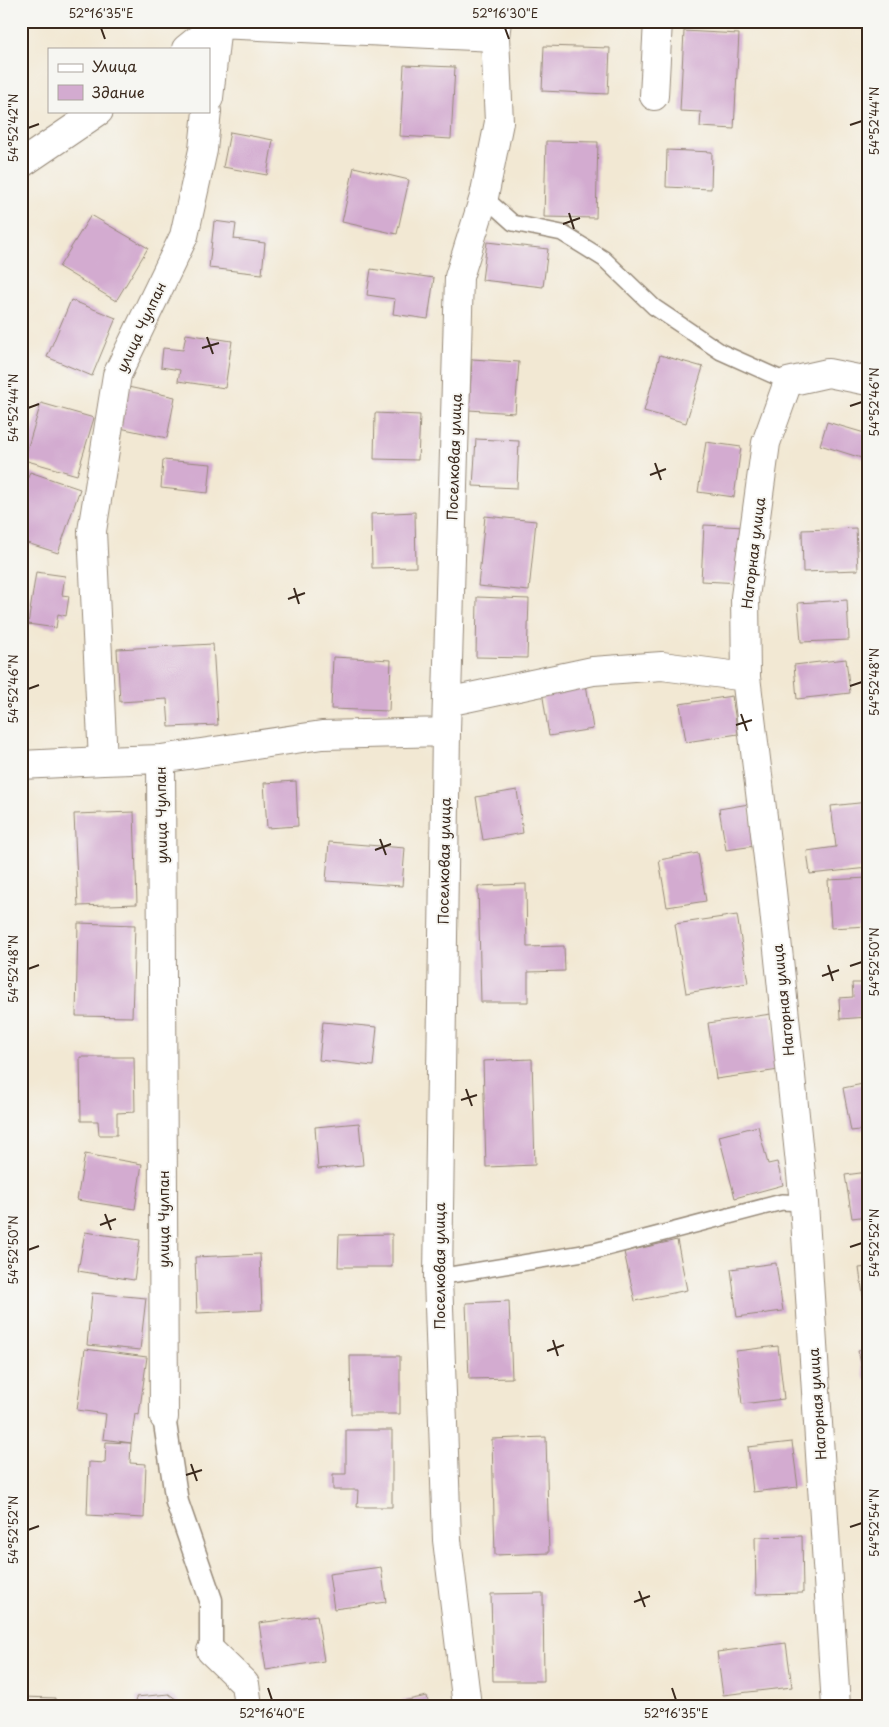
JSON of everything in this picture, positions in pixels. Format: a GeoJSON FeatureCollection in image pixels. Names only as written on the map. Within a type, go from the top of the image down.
{"type":"FeatureCollection","features":[{"type":"Feature","properties":{"kind":"street"},"geometry":{"type":"LineString","coordinates":[[654,96],[658,21]]}},
{"type":"Feature","properties":{"kind":"street"},"geometry":{"type":"LineString","coordinates":[[210,89],[217,23]]}},
{"type":"Feature","properties":{"kind":"street"},"geometry":{"type":"LineString","coordinates":[[187,48],[217,23],[496,29]]}},
{"type":"Feature","properties":{"kind":"street","name":"Поселковая улица"},"geometry":{"type":"LineString","coordinates":[[467,1706],[447,1540],[438,1277],[446,732],[459,277],[484,197],[499,122],[496,29]]}},
{"type":"Feature","properties":{"kind":"street"},"geometry":{"type":"LineString","coordinates":[[21,164],[98,112]]}},
{"type":"Feature","properties":{"kind":"street","name":"улица Чулпан"},"geometry":{"type":"LineString","coordinates":[[164,1417],[161,759],[103,761],[92,540],[117,375],[184,236],[203,150],[207,112]]}},
{"type":"Feature","properties":{"kind":"street"},"geometry":{"type":"LineString","coordinates":[[788,382],[828,373],[868,381]]}},
{"type":"Feature","properties":{"kind":"street","name":"Нагорная улица"},"geometry":{"type":"LineString","coordinates":[[788,382],[765,453],[745,597],[746,677],[772,890],[804,1203],[836,1706]]}},
{"type":"Feature","properties":{"kind":"street"},"geometry":{"type":"LineString","coordinates":[[447,702],[593,671],[662,666],[746,677]]}},
{"type":"Feature","properties":{"kind":"street"},"geometry":{"type":"LineString","coordinates":[[161,759],[322,735],[446,732]]}},
{"type":"Feature","properties":{"kind":"street"},"geometry":{"type":"LineString","coordinates":[[21,765],[103,761]]}},
{"type":"Feature","properties":{"kind":"street"},"geometry":{"type":"LineString","coordinates":[[164,1417],[177,1502],[211,1600],[211,1651],[245,1684],[248,1706]]}},
{"type":"Feature","properties":{"kind":"lane"},"geometry":{"type":"LineString","coordinates":[[484,197],[513,223],[562,233],[604,259],[654,307],[721,352],[788,382]]}},
{"type":"Feature","properties":{"kind":"lane"},"geometry":{"type":"LineString","coordinates":[[438,1277],[595,1251],[782,1202],[804,1203]]}},
{"type":"Feature","properties":{"kind":"building"},"geometry":{"type":"Polygon","coordinates":[[[684,31],[739,34],[734,129],[700,127],[701,112],[680,111],[684,31]]]}},
{"type":"Feature","properties":{"kind":"building"},"geometry":{"type":"Polygon","coordinates":[[[544,46],[610,48],[608,94],[542,91],[544,46]]]}},
{"type":"Feature","properties":{"kind":"building"},"geometry":{"type":"Polygon","coordinates":[[[404,65],[455,67],[451,139],[400,136],[404,65]]]}},
{"type":"Feature","properties":{"kind":"building"},"geometry":{"type":"Polygon","coordinates":[[[230,132],[273,140],[267,175],[223,167],[230,132]]]}},
{"type":"Feature","properties":{"kind":"building"},"geometry":{"type":"Polygon","coordinates":[[[546,141],[598,142],[596,218],[544,217],[546,141]]]}},
{"type":"Feature","properties":{"kind":"building"},"geometry":{"type":"Polygon","coordinates":[[[667,150],[712,152],[711,189],[666,187],[667,150]]]}},
{"type":"Feature","properties":{"kind":"building"},"geometry":{"type":"Polygon","coordinates":[[[354,167],[409,180],[397,234],[342,222],[354,167]]]}},
{"type":"Feature","properties":{"kind":"building"},"geometry":{"type":"Polygon","coordinates":[[[91,215],[148,248],[116,301],[59,267],[91,215]]]}},
{"type":"Feature","properties":{"kind":"building"},"geometry":{"type":"Polygon","coordinates":[[[214,221],[236,224],[234,239],[265,243],[262,274],[209,268],[214,221]]]}},
{"type":"Feature","properties":{"kind":"building"},"geometry":{"type":"Polygon","coordinates":[[[487,242],[548,249],[543,287],[482,280],[487,242]]]}},
{"type":"Feature","properties":{"kind":"building"},"geometry":{"type":"Polygon","coordinates":[[[371,269],[434,278],[428,319],[393,314],[395,299],[367,295],[371,269]]]}},
{"type":"Feature","properties":{"kind":"building"},"geometry":{"type":"Polygon","coordinates":[[[71,300],[116,318],[92,376],[47,357],[71,300]]]}},
{"type":"Feature","properties":{"kind":"building"},"geometry":{"type":"Polygon","coordinates":[[[186,334],[232,341],[225,388],[178,381],[180,370],[161,367],[163,348],[183,350],[186,334]]]}},
{"type":"Feature","properties":{"kind":"building"},"geometry":{"type":"Polygon","coordinates":[[[660,355],[703,367],[686,423],[644,411],[660,355]]]}},
{"type":"Feature","properties":{"kind":"building"},"geometry":{"type":"Polygon","coordinates":[[[472,359],[519,362],[515,413],[469,410],[472,359]]]}},
{"type":"Feature","properties":{"kind":"building"},"geometry":{"type":"Polygon","coordinates":[[[128,387],[175,397],[167,438],[120,428],[128,387]]]}},
{"type":"Feature","properties":{"kind":"building"},"geometry":{"type":"Polygon","coordinates":[[[41,403],[94,418],[77,475],[24,460],[41,403]]]}},
{"type":"Feature","properties":{"kind":"building"},"geometry":{"type":"Polygon","coordinates":[[[375,413],[420,415],[418,460],[374,459],[375,413]]]}},
{"type":"Feature","properties":{"kind":"building"},"geometry":{"type":"Polygon","coordinates":[[[827,422],[868,434],[868,460],[820,445],[827,422]]]}},
{"type":"Feature","properties":{"kind":"building"},"geometry":{"type":"Polygon","coordinates":[[[476,439],[519,441],[517,488],[473,486],[476,439]]]}},
{"type":"Feature","properties":{"kind":"building"},"geometry":{"type":"Polygon","coordinates":[[[706,442],[741,447],[734,497],[698,492],[706,442]]]}},
{"type":"Feature","properties":{"kind":"building"},"geometry":{"type":"Polygon","coordinates":[[[163,460],[211,464],[208,493],[161,488],[163,460]]]}},
{"type":"Feature","properties":{"kind":"building"},"geometry":{"type":"Polygon","coordinates":[[[30,472],[80,489],[58,553],[21,541],[21,496],[30,472]]]}},
{"type":"Feature","properties":{"kind":"building"},"geometry":{"type":"Polygon","coordinates":[[[415,512],[416,567],[372,568],[371,514],[415,512]]]}},
{"type":"Feature","properties":{"kind":"building"},"geometry":{"type":"Polygon","coordinates":[[[485,516],[536,521],[529,591],[478,586],[485,516]]]}},
{"type":"Feature","properties":{"kind":"building"},"geometry":{"type":"Polygon","coordinates":[[[704,525],[745,527],[742,583],[701,581],[704,525]]]}},
{"type":"Feature","properties":{"kind":"building"},"geometry":{"type":"Polygon","coordinates":[[[856,528],[858,570],[803,572],[802,530],[856,528]]]}},
{"type":"Feature","properties":{"kind":"building"},"geometry":{"type":"Polygon","coordinates":[[[36,572],[65,576],[62,595],[69,596],[66,616],[58,614],[56,628],[28,624],[36,572]]]}},
{"type":"Feature","properties":{"kind":"building"},"geometry":{"type":"Polygon","coordinates":[[[477,597],[529,599],[527,658],[476,657],[477,597]]]}},
{"type":"Feature","properties":{"kind":"building"},"geometry":{"type":"Polygon","coordinates":[[[847,600],[849,640],[801,642],[798,603],[847,600]]]}},
{"type":"Feature","properties":{"kind":"building"},"geometry":{"type":"Polygon","coordinates":[[[213,644],[218,725],[169,727],[167,699],[120,702],[117,649],[213,644]]]}},
{"type":"Feature","properties":{"kind":"building"},"geometry":{"type":"Polygon","coordinates":[[[333,657],[391,660],[389,711],[331,709],[333,657]]]}},
{"type":"Feature","properties":{"kind":"building"},"geometry":{"type":"Polygon","coordinates":[[[846,659],[850,693],[797,699],[794,665],[846,659]]]}},
{"type":"Feature","properties":{"kind":"building"},"geometry":{"type":"Polygon","coordinates":[[[586,684],[593,729],[549,736],[542,691],[586,684]]]}},
{"type":"Feature","properties":{"kind":"building"},"geometry":{"type":"Polygon","coordinates":[[[732,696],[738,734],[686,742],[680,704],[732,696]]]}},
{"type":"Feature","properties":{"kind":"building"},"geometry":{"type":"Polygon","coordinates":[[[296,781],[298,826],[267,828],[264,783],[296,781]]]}},
{"type":"Feature","properties":{"kind":"building"},"geometry":{"type":"Polygon","coordinates":[[[517,790],[523,833],[483,840],[476,797],[517,790]]]}},
{"type":"Feature","properties":{"kind":"building"},"geometry":{"type":"Polygon","coordinates":[[[868,802],[868,868],[810,874],[807,851],[836,847],[831,806],[868,802]]]}},
{"type":"Feature","properties":{"kind":"building"},"geometry":{"type":"Polygon","coordinates":[[[749,804],[755,846],[726,850],[719,809],[749,804]]]}},
{"type":"Feature","properties":{"kind":"building"},"geometry":{"type":"Polygon","coordinates":[[[134,812],[137,904],[78,906],[74,814],[134,812]]]}},
{"type":"Feature","properties":{"kind":"building"},"geometry":{"type":"Polygon","coordinates":[[[329,842],[405,848],[402,886],[326,881],[329,842]]]}},
{"type":"Feature","properties":{"kind":"building"},"geometry":{"type":"Polygon","coordinates":[[[698,853],[706,901],[667,907],[659,860],[698,853]]]}},
{"type":"Feature","properties":{"kind":"building"},"geometry":{"type":"Polygon","coordinates":[[[868,878],[868,926],[831,928],[828,880],[868,878]]]}},
{"type":"Feature","properties":{"kind":"building"},"geometry":{"type":"Polygon","coordinates":[[[526,884],[527,947],[564,946],[565,971],[528,972],[528,1002],[481,1002],[478,886],[526,884]]]}},
{"type":"Feature","properties":{"kind":"building"},"geometry":{"type":"Polygon","coordinates":[[[737,915],[748,983],[686,993],[675,924],[737,915]]]}},
{"type":"Feature","properties":{"kind":"building"},"geometry":{"type":"Polygon","coordinates":[[[78,923],[135,925],[132,1017],[76,1016],[78,923]]]}},
{"type":"Feature","properties":{"kind":"building"},"geometry":{"type":"Polygon","coordinates":[[[852,983],[868,983],[868,1017],[840,1019],[839,998],[853,997],[852,983]]]}},
{"type":"Feature","properties":{"kind":"building"},"geometry":{"type":"Polygon","coordinates":[[[771,1014],[779,1070],[716,1079],[708,1023],[771,1014]]]}},
{"type":"Feature","properties":{"kind":"building"},"geometry":{"type":"Polygon","coordinates":[[[323,1022],[377,1027],[373,1066],[319,1060],[323,1022]]]}},
{"type":"Feature","properties":{"kind":"building"},"geometry":{"type":"Polygon","coordinates":[[[80,1057],[134,1057],[135,1112],[117,1113],[117,1135],[99,1135],[98,1121],[81,1121],[80,1057]]]}},
{"type":"Feature","properties":{"kind":"building"},"geometry":{"type":"Polygon","coordinates":[[[532,1059],[535,1165],[486,1167],[483,1061],[532,1059]]]}},
{"type":"Feature","properties":{"kind":"building"},"geometry":{"type":"Polygon","coordinates":[[[868,1083],[868,1129],[851,1131],[843,1088],[868,1083]]]}},
{"type":"Feature","properties":{"kind":"building"},"geometry":{"type":"Polygon","coordinates":[[[359,1123],[363,1165],[318,1169],[315,1127],[359,1123]]]}},
{"type":"Feature","properties":{"kind":"building"},"geometry":{"type":"Polygon","coordinates":[[[758,1126],[768,1164],[777,1162],[783,1185],[735,1198],[719,1136],[758,1126]]]}},
{"type":"Feature","properties":{"kind":"building"},"geometry":{"type":"Polygon","coordinates":[[[85,1154],[142,1164],[135,1209],[77,1200],[85,1154]]]}},
{"type":"Feature","properties":{"kind":"building"},"geometry":{"type":"Polygon","coordinates":[[[868,1172],[868,1216],[852,1218],[845,1175],[868,1172]]]}},
{"type":"Feature","properties":{"kind":"building"},"geometry":{"type":"Polygon","coordinates":[[[85,1232],[140,1240],[134,1280],[78,1271],[85,1232]]]}},
{"type":"Feature","properties":{"kind":"building"},"geometry":{"type":"Polygon","coordinates":[[[392,1234],[392,1267],[338,1267],[339,1235],[392,1234]]]}},
{"type":"Feature","properties":{"kind":"building"},"geometry":{"type":"Polygon","coordinates":[[[677,1240],[687,1290],[635,1301],[624,1252],[677,1240]]]}},
{"type":"Feature","properties":{"kind":"building"},"geometry":{"type":"Polygon","coordinates":[[[260,1254],[262,1310],[197,1313],[195,1257],[260,1254]]]}},
{"type":"Feature","properties":{"kind":"building"},"geometry":{"type":"Polygon","coordinates":[[[776,1263],[783,1311],[737,1317],[731,1269],[776,1263]]]}},
{"type":"Feature","properties":{"kind":"building"},"geometry":{"type":"Polygon","coordinates":[[[868,1267],[868,1321],[867,1321],[859,1268],[868,1267]]]}},
{"type":"Feature","properties":{"kind":"building"},"geometry":{"type":"Polygon","coordinates":[[[92,1293],[146,1298],[140,1350],[87,1345],[92,1293]]]}},
{"type":"Feature","properties":{"kind":"building"},"geometry":{"type":"Polygon","coordinates":[[[509,1301],[512,1378],[469,1379],[466,1303],[509,1301]]]}},
{"type":"Feature","properties":{"kind":"building"},"geometry":{"type":"Polygon","coordinates":[[[778,1346],[784,1399],[742,1404],[736,1351],[778,1346]]]}},
{"type":"Feature","properties":{"kind":"building"},"geometry":{"type":"Polygon","coordinates":[[[85,1349],[147,1357],[139,1415],[135,1414],[131,1443],[103,1439],[106,1414],[77,1410],[85,1349]]]}},
{"type":"Feature","properties":{"kind":"building"},"geometry":{"type":"Polygon","coordinates":[[[868,1349],[868,1380],[865,1380],[858,1351],[868,1349]]]}},
{"type":"Feature","properties":{"kind":"building"},"geometry":{"type":"Polygon","coordinates":[[[350,1356],[400,1356],[400,1414],[351,1414],[350,1356]]]}},
{"type":"Feature","properties":{"kind":"building"},"geometry":{"type":"Polygon","coordinates":[[[346,1430],[392,1430],[392,1507],[357,1507],[358,1490],[333,1490],[333,1474],[346,1474],[346,1430]]]}},
{"type":"Feature","properties":{"kind":"building"},"geometry":{"type":"Polygon","coordinates":[[[546,1437],[549,1553],[495,1555],[492,1439],[546,1437]]]}},
{"type":"Feature","properties":{"kind":"building"},"geometry":{"type":"Polygon","coordinates":[[[106,1442],[131,1443],[130,1463],[146,1464],[144,1518],[87,1515],[89,1462],[105,1463],[106,1442]]]}},
{"type":"Feature","properties":{"kind":"building"},"geometry":{"type":"Polygon","coordinates":[[[792,1442],[798,1487],[753,1492],[748,1447],[792,1442]]]}},
{"type":"Feature","properties":{"kind":"building"},"geometry":{"type":"Polygon","coordinates":[[[802,1536],[803,1593],[756,1594],[755,1537],[802,1536]]]}},
{"type":"Feature","properties":{"kind":"building"},"geometry":{"type":"Polygon","coordinates":[[[381,1567],[386,1602],[334,1609],[329,1574],[381,1567]]]}},
{"type":"Feature","properties":{"kind":"building"},"geometry":{"type":"Polygon","coordinates":[[[543,1593],[544,1681],[493,1681],[491,1594],[543,1593]]]}},
{"type":"Feature","properties":{"kind":"building"},"geometry":{"type":"Polygon","coordinates":[[[317,1615],[324,1661],[266,1670],[259,1623],[317,1615]]]}},
{"type":"Feature","properties":{"kind":"building"},"geometry":{"type":"Polygon","coordinates":[[[786,1643],[792,1687],[723,1695],[717,1652],[786,1643]]]}},
{"type":"Feature","properties":{"kind":"building"},"geometry":{"type":"Polygon","coordinates":[[[169,1694],[185,1706],[137,1706],[136,1697],[169,1694]]]}},
{"type":"Feature","properties":{"kind":"building"},"geometry":{"type":"Polygon","coordinates":[[[427,1696],[429,1706],[383,1706],[383,1705],[427,1696]]]}},
{"type":"Feature","properties":{"kind":"building"},"geometry":{"type":"Polygon","coordinates":[[[21,1697],[55,1698],[55,1706],[21,1706],[21,1697]]]}}]}
